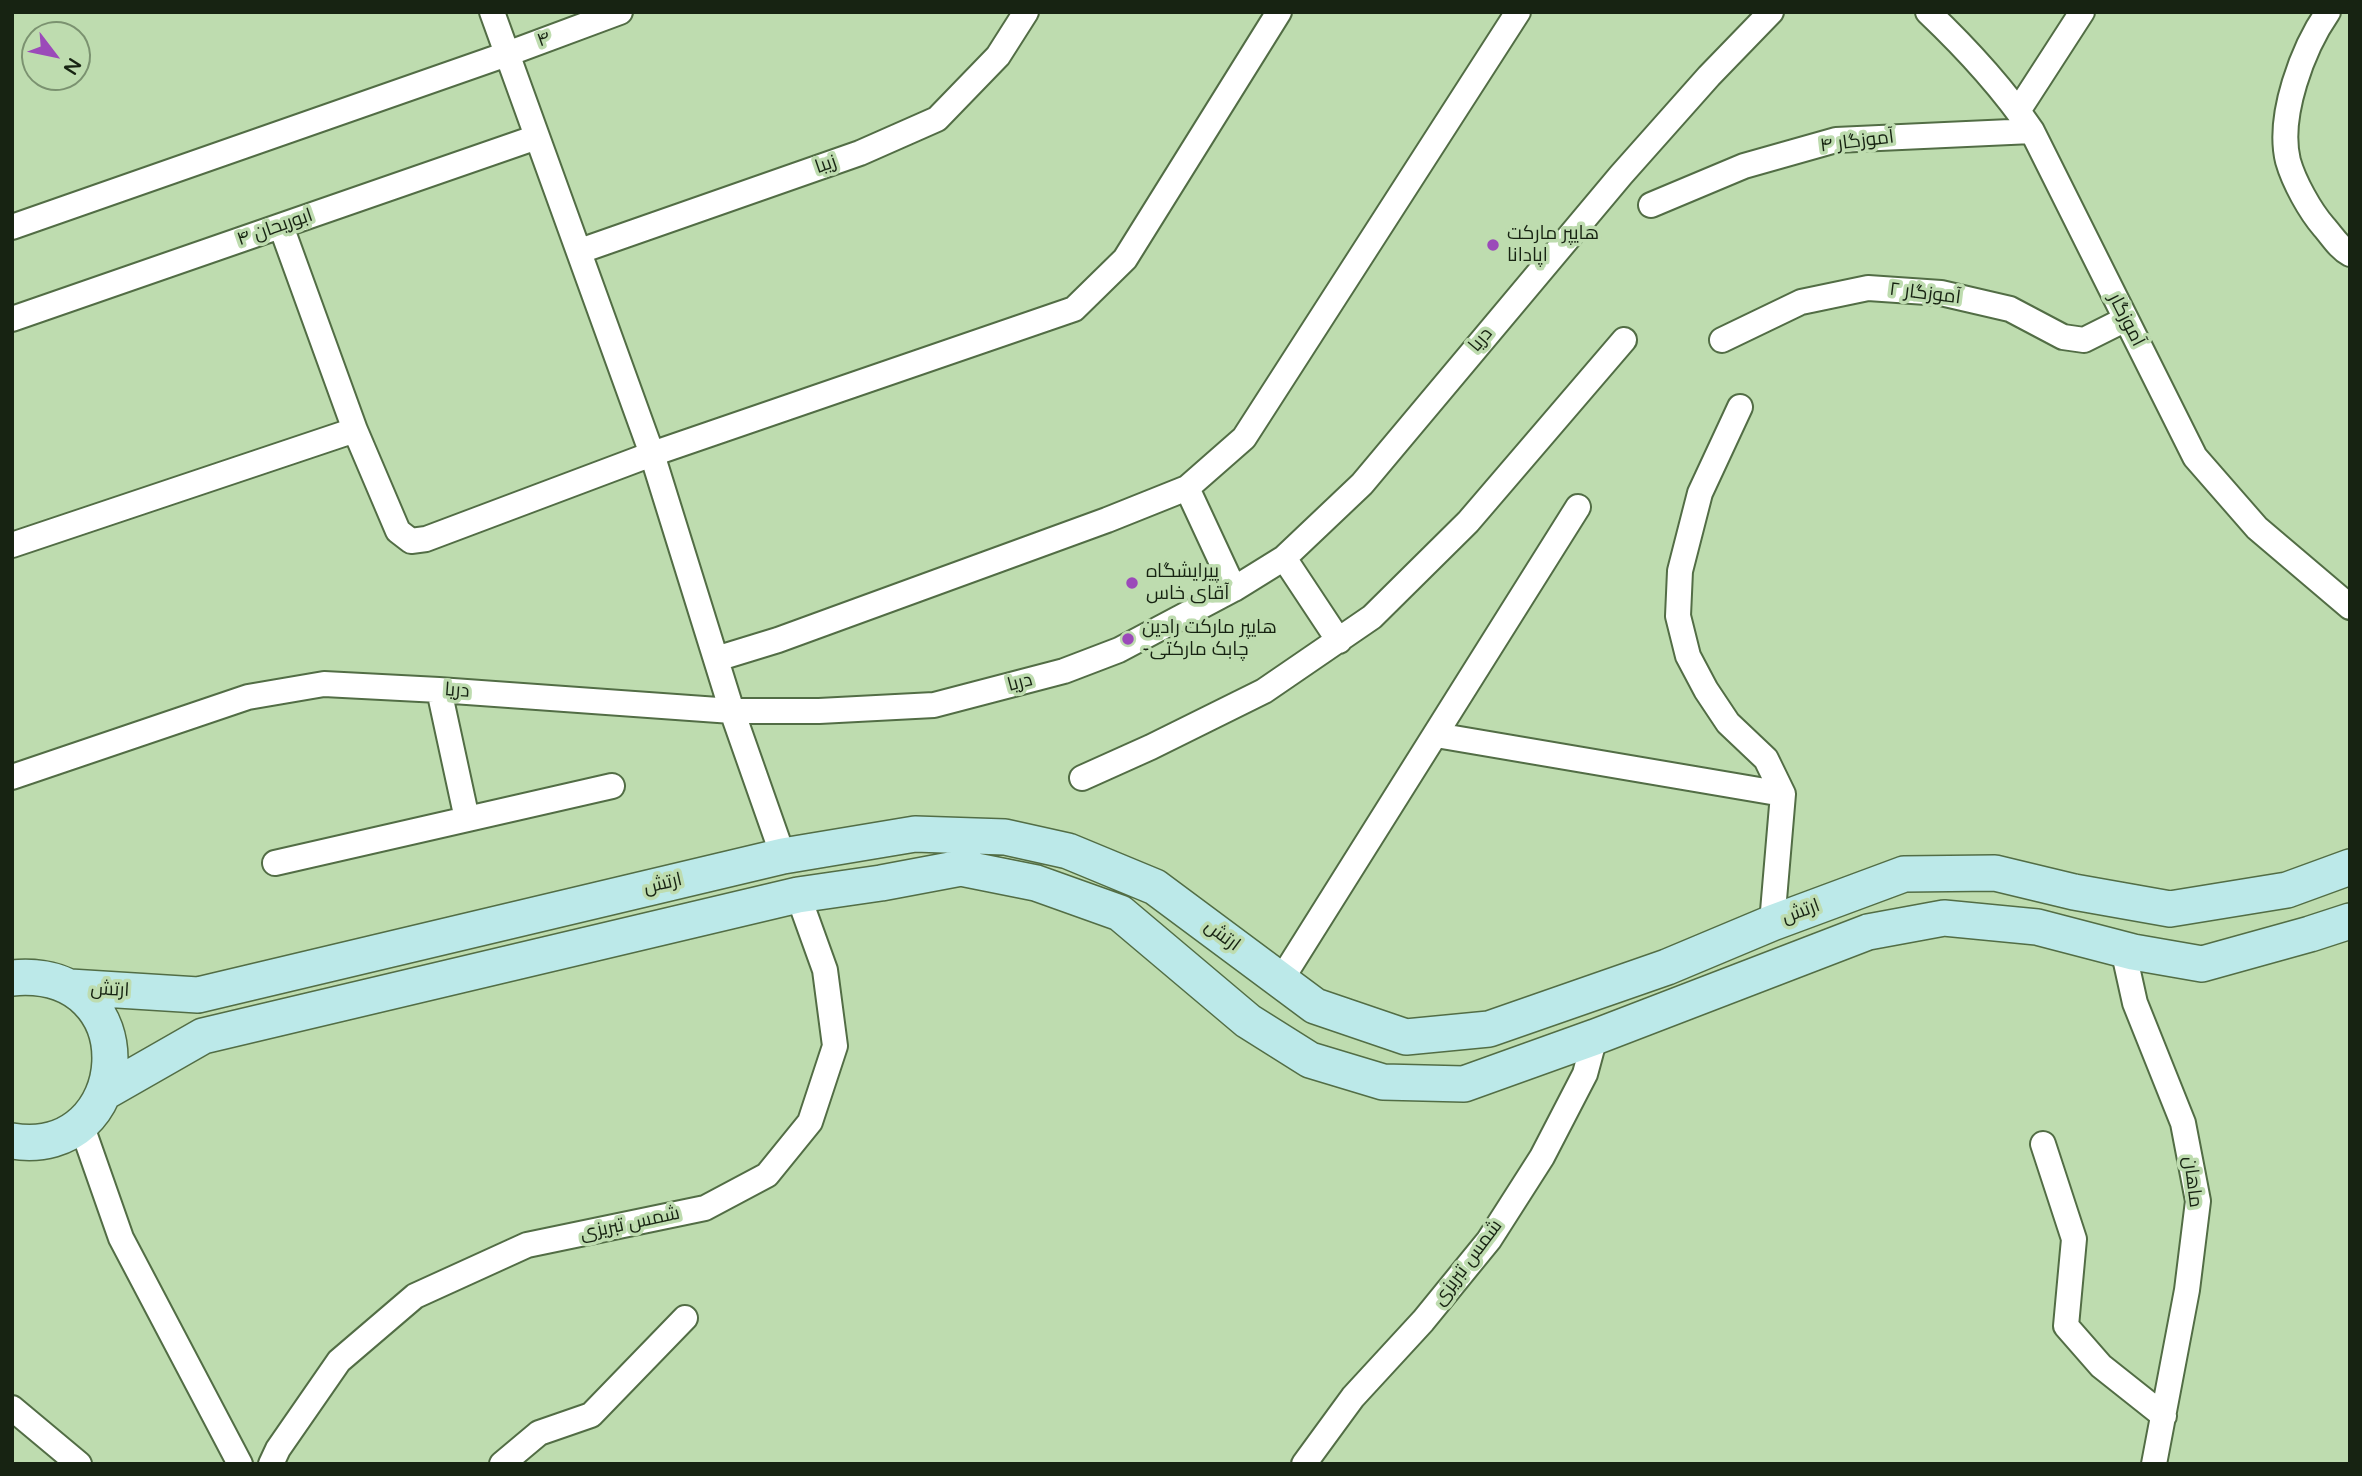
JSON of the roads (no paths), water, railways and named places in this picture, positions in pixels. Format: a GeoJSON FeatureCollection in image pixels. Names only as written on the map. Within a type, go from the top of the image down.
{"type":"FeatureCollection","features":[{"type":"Feature","properties":{"kind":"main road","name":"ارتش"},"geometry":{"type":"LineString","coordinates":[[70,987],[198,995],[783,856],[915,834],[1005,837],[1068,851],[1156,887],[1315,1006],[1406,1037],[1489,1030],[1667,967],[1772,923],[1904,874],[1996,873],[2074,892],[2169,909],[2287,890],[2350,867]]}},
{"type":"Feature","properties":{"kind":"main road"},"geometry":{"type":"LineString","coordinates":[[105,1092],[203,1036],[798,895],[961,868],[1036,883],[1120,913],[1248,1021],[1310,1060],[1383,1082],[1464,1084],[1595,1037],[1868,932],[1944,918],[2037,927],[2123,949],[2202,964],[2350,921]]}},
{"type":"Feature","properties":{"kind":"main road"},"geometry":{"type":"LineString","coordinates":[[12,978],[32,976],[52,979],[70,987],[93,1007],[107,1033],[111,1053],[105,1092],[95,1110],[81,1124],[64,1135],[44,1142],[12,1141]]}},
{"type":"Feature","properties":{"kind":"street"},"geometry":{"type":"LineString","coordinates":[[492,12],[652,454],[732,712],[783,856]]}},
{"type":"Feature","properties":{"kind":"street","name":"۴"},"geometry":{"type":"LineString","coordinates":[[12,227],[620,12]]}},
{"type":"Feature","properties":{"kind":"street","name":"زیبا"},"geometry":{"type":"LineString","coordinates":[[580,251],[860,153],[937,120],[998,56],[1026,12]]}},
{"type":"Feature","properties":{"kind":"street"},"geometry":{"type":"LineString","coordinates":[[281,226],[355,430],[398,531],[411,541],[426,539],[652,454],[1074,309],[1125,259],[1279,12]]}},
{"type":"Feature","properties":{"kind":"street"},"geometry":{"type":"LineString","coordinates":[[716,659],[778,640],[1107,520],[1187,488],[1244,438],[1518,12]]}},
{"type":"Feature","properties":{"kind":"street","name":"دریا"},"geometry":{"type":"LineString","coordinates":[[12,777],[248,697],[324,684],[732,712],[820,711],[934,705],[1063,671],[1108,654],[1234,589],[1284,558],[1362,484],[1621,175],[1709,76],[1771,12]]}},
{"type":"Feature","properties":{"kind":"street","name":"آموزگار"},"geometry":{"type":"LineString","coordinates":[[1928,12],[1958,41],[2025,121],[2195,457],[2257,528],[2350,607]]}},
{"type":"Feature","properties":{"kind":"street"},"geometry":{"type":"LineString","coordinates":[[2025,121],[2082,12]]}},
{"type":"Feature","properties":{"kind":"street"},"geometry":{"type":"LineString","coordinates":[[2328,12],[2317,28],[2296,76],[2287,121],[2288,160],[2312,213],[2350,254]]}},
{"type":"Feature","properties":{"kind":"street","name":"آموزگار ۴"},"geometry":{"type":"LineString","coordinates":[[1651,205],[1744,166],[1836,140],[2025,121]]}},
{"type":"Feature","properties":{"kind":"street","name":"ابوریحان ۴"},"geometry":{"type":"LineString","coordinates":[[12,319],[537,137]]}},
{"type":"Feature","properties":{"kind":"street","name":"آموزگار ۲"},"geometry":{"type":"LineString","coordinates":[[1722,340],[1801,302],[1868,288],[1941,293],[2010,309],[2063,337],[2084,340],[2126,319]]}},
{"type":"Feature","properties":{"kind":"street"},"geometry":{"type":"LineString","coordinates":[[1082,778],[1265,691],[1372,617],[1468,522],[1624,340]]}},
{"type":"Feature","properties":{"kind":"street"},"geometry":{"type":"LineString","coordinates":[[1740,407],[1700,493],[1680,571],[1678,616],[1688,656],[1706,690],[1728,723],[1766,759],[1783,794],[1772,923]]}},
{"type":"Feature","properties":{"kind":"street"},"geometry":{"type":"LineString","coordinates":[[12,545],[355,430]]}},
{"type":"Feature","properties":{"kind":"street"},"geometry":{"type":"LineString","coordinates":[[1187,488],[1234,589]]}},
{"type":"Feature","properties":{"kind":"street"},"geometry":{"type":"LineString","coordinates":[[1281,979],[1578,506]]}},
{"type":"Feature","properties":{"kind":"street"},"geometry":{"type":"LineString","coordinates":[[1284,558],[1339,640]]}},
{"type":"Feature","properties":{"kind":"street"},"geometry":{"type":"LineString","coordinates":[[439,690],[467,819]]}},
{"type":"Feature","properties":{"kind":"street"},"geometry":{"type":"LineString","coordinates":[[1436,735],[1783,794]]}},
{"type":"Feature","properties":{"kind":"street"},"geometry":{"type":"LineString","coordinates":[[275,863],[612,786]]}},
{"type":"Feature","properties":{"kind":"street","name":"شمس تبریزی"},"geometry":{"type":"LineString","coordinates":[[271,1464],[278,1449],[339,1361],[415,1296],[527,1245],[705,1208],[767,1175],[810,1122],[835,1046],[825,970],[798,895]]}},
{"type":"Feature","properties":{"kind":"street","name":"ماهان"},"geometry":{"type":"LineString","coordinates":[[2123,949],[2135,1003],[2183,1123],[2199,1201],[2187,1290],[2154,1464]]}},
{"type":"Feature","properties":{"kind":"street","name":"شمس تبریزی"},"geometry":{"type":"LineString","coordinates":[[1304,1464],[1353,1397],[1423,1321],[1489,1240],[1542,1157],[1585,1074],[1595,1037]]}},
{"type":"Feature","properties":{"kind":"street"},"geometry":{"type":"LineString","coordinates":[[81,1124],[121,1238],[240,1464]]}},
{"type":"Feature","properties":{"kind":"street"},"geometry":{"type":"LineString","coordinates":[[2043,1144],[2074,1240],[2066,1326],[2101,1366],[2164,1416]]}},
{"type":"Feature","properties":{"kind":"street"},"geometry":{"type":"LineString","coordinates":[[502,1464],[539,1433],[591,1415],[685,1318]]}},
{"type":"Feature","properties":{"kind":"street"},"geometry":{"type":"LineString","coordinates":[[12,1408],[79,1464]]}},
{"type":"Feature","properties":{"kind":"place","name":"هایپر مارکت اپادانا"},"geometry":{"type":"Point","coordinates":[1493,245]}},
{"type":"Feature","properties":{"kind":"place","name":"پیرایشگاه آقای خاس"},"geometry":{"type":"Point","coordinates":[1132,583]}},
{"type":"Feature","properties":{"kind":"place","name":"هایپر مارکت رادین -چابک مارکتی"},"geometry":{"type":"Point","coordinates":[1128,639]}}]}
